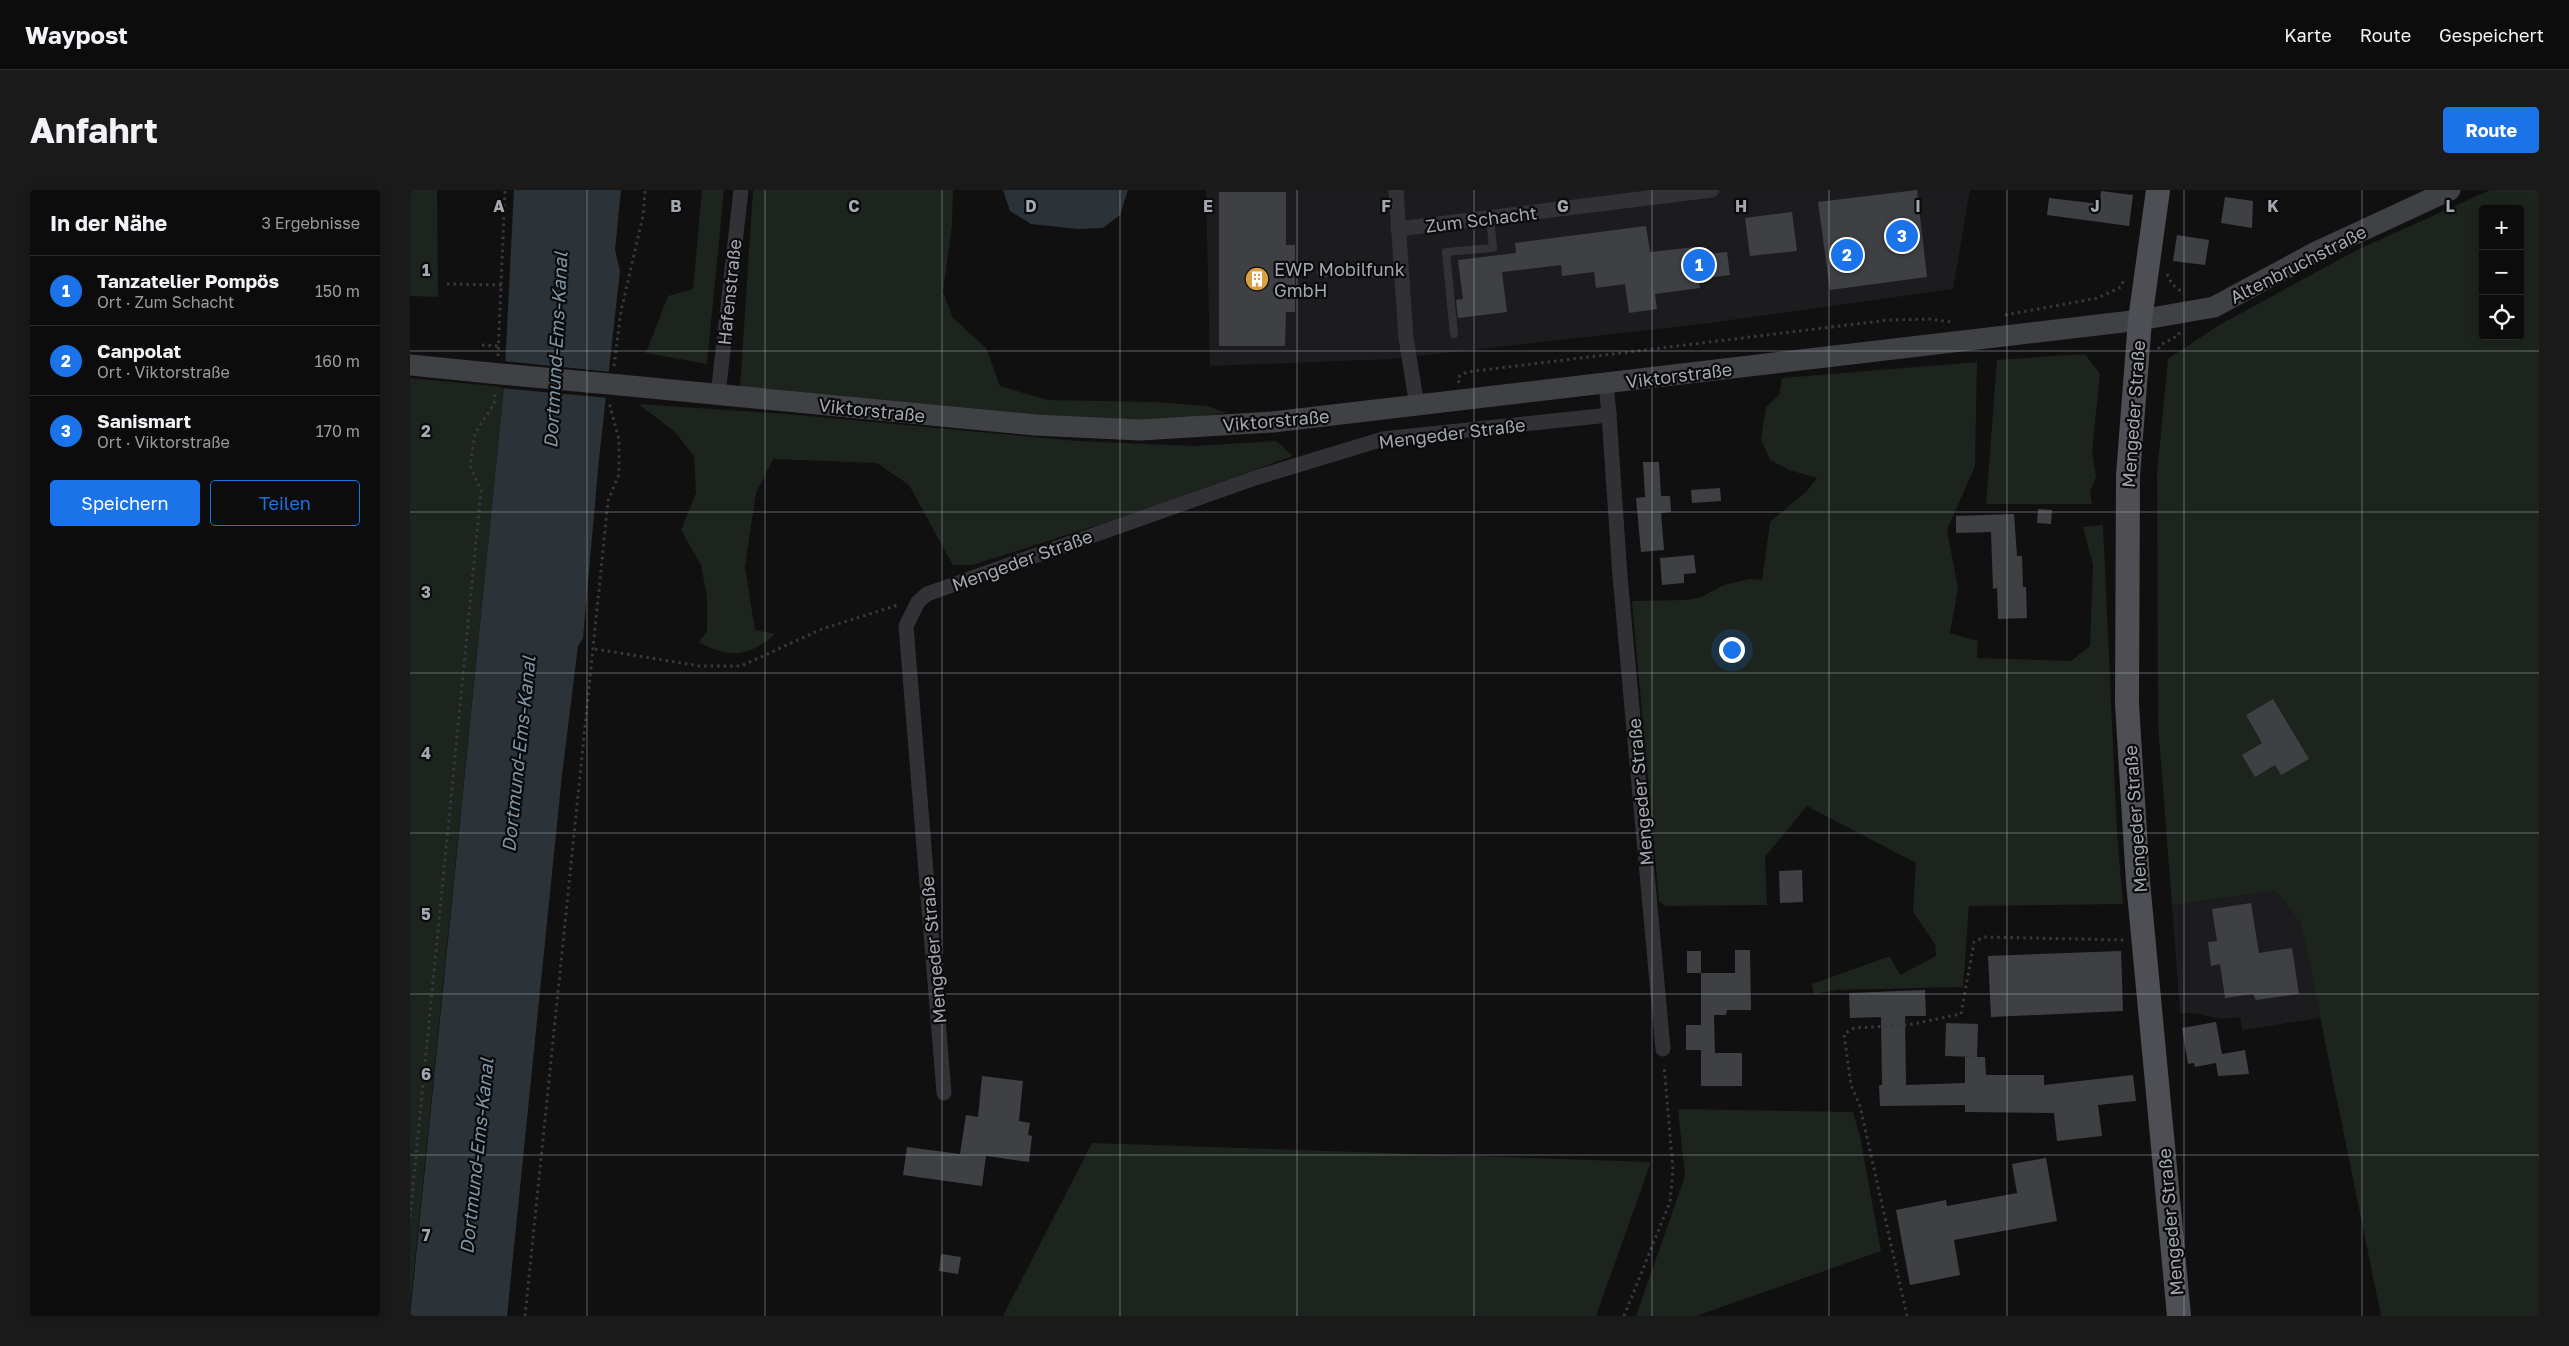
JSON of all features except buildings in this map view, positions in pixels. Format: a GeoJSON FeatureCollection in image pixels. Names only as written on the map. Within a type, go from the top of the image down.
{"type":"FeatureCollection","features":[{"type":"Feature","properties":{"kind":"main road","name":"Mengeder Straße"},"geometry":{"type":"LineString","coordinates":[[2158,190],[2140,320],[2128,475],[2127,704],[2144,940],[2179,1316]]}},
{"type":"Feature","properties":{"kind":"main road","name":"Altenbruchstraße"},"geometry":{"type":"LineString","coordinates":[[2140,320],[2214,308],[2316,252],[2450,190]]}},
{"type":"Feature","properties":{"kind":"main road","name":"Viktorstraße"},"geometry":{"type":"LineString","coordinates":[[410,365],[1026,424],[1140,430],[1273,422],[2140,320]]}},
{"type":"Feature","properties":{"kind":"street","name":"Hafenstraße"},"geometry":{"type":"LineString","coordinates":[[718,395],[741,190]]}},
{"type":"Feature","properties":{"kind":"street"},"geometry":{"type":"LineString","coordinates":[[1396,190],[1406,338],[1417,406]]}},
{"type":"Feature","properties":{"kind":"street","name":"Zum Schacht"},"geometry":{"type":"LineString","coordinates":[[1398,229],[1712,190]]}},
{"type":"Feature","properties":{"kind":"street","name":"Mengeder Straße"},"geometry":{"type":"LineString","coordinates":[[1606,383],[1620,576],[1663,1049]]}},
{"type":"Feature","properties":{"kind":"street","name":"Mengeder Straße"},"geometry":{"type":"LineString","coordinates":[[944,1093],[906,626],[918,602],[927,594],[1100,532],[1255,478],[1384,439],[1609,415]]}},
{"type":"Feature","properties":{"kind":"lane"},"geometry":{"type":"LineString","coordinates":[[1454,334],[1446,252],[1493,248],[1490,217]]}},
{"type":"Feature","properties":{"kind":"lane"},"geometry":{"type":"LineString","coordinates":[[1321,273],[1402,274]]}},
{"type":"Feature","properties":{"kind":"path"},"geometry":{"type":"LineString","coordinates":[[410,1217],[481,491],[470,466],[475,433],[494,404],[494,373],[498,346],[502,285],[505,190]]}},
{"type":"Feature","properties":{"kind":"path"},"geometry":{"type":"LineString","coordinates":[[525,1316],[595,649],[608,501],[619,474],[619,440],[608,404],[614,384],[621,311],[643,216],[646,190]]}},
{"type":"Feature","properties":{"kind":"path"},"geometry":{"type":"LineString","coordinates":[[2003,315],[2098,298],[2121,287],[2128,266],[2147,266]]}},
{"type":"Feature","properties":{"kind":"path"},"geometry":{"type":"LineString","coordinates":[[447,284],[502,285]]}},
{"type":"Feature","properties":{"kind":"path"},"geometry":{"type":"LineString","coordinates":[[2155,354],[2162,344],[2179,335],[2178,290]]}},
{"type":"Feature","properties":{"kind":"path"},"geometry":{"type":"LineString","coordinates":[[1460,400],[1458,377],[1467,372],[1888,320],[1930,319],[1956,322]]}},
{"type":"Feature","properties":{"kind":"path"},"geometry":{"type":"LineString","coordinates":[[482,345],[498,346]]}},
{"type":"Feature","properties":{"kind":"path"},"geometry":{"type":"LineString","coordinates":[[595,649],[700,666],[741,666],[822,630],[894,606],[918,602]]}},
{"type":"Feature","properties":{"kind":"path"},"geometry":{"type":"LineString","coordinates":[[1907,1316],[1860,1106],[1851,1085],[1844,1034],[1854,1028],[1908,1025],[1961,1014],[1974,942],[1984,937],[2144,940]]}},
{"type":"Feature","properties":{"kind":"path"},"geometry":{"type":"LineString","coordinates":[[1624,1316],[1670,1202],[1673,1170],[1663,1049]]}},
{"type":"Feature","properties":{"kind":"shaded area"},"geometry":{"type":"Polygon","coordinates":[[[410,190],[437,190],[438,297],[410,296],[410,190]]]}},
{"type":"Feature","properties":{"kind":"shaded area"},"geometry":{"type":"Polygon","coordinates":[[[702,190],[724,190],[707,364],[646,353],[668,296],[693,289],[702,190]]]}},
{"type":"Feature","properties":{"kind":"shaded area"},"geometry":{"type":"Polygon","coordinates":[[[753,190],[953,190],[952,226],[943,292],[953,318],[986,348],[1000,386],[1048,400],[1155,402],[1207,406],[1227,413],[1141,423],[1029,416],[740,388],[753,190]]]}},
{"type":"Feature","properties":{"kind":"shaded area"},"geometry":{"type":"Polygon","coordinates":[[[1206,190],[1970,190],[1953,289],[1702,324],[1391,359],[1210,366],[1206,190]]]}},
{"type":"Feature","properties":{"kind":"shaded area"},"geometry":{"type":"Polygon","coordinates":[[[2490,190],[2539,190],[2539,1316],[2381,1316],[2301,924],[2276,891],[2172,905],[2158,724],[2157,473],[2168,359],[2219,325],[2357,250],[2490,190]]]}},
{"type":"Feature","properties":{"kind":"shaded area"},"geometry":{"type":"Polygon","coordinates":[[[2085,354],[2100,374],[2092,451],[2096,476],[2090,492],[2092,504],[1986,504],[1997,360],[2085,354]]]}},
{"type":"Feature","properties":{"kind":"shaded area"},"geometry":{"type":"Polygon","coordinates":[[[1977,362],[1975,466],[1947,530],[1958,588],[1950,633],[1978,641],[1977,658],[2071,661],[2090,646],[2093,565],[2083,527],[2103,525],[2117,833],[2123,904],[1969,906],[1963,987],[1837,990],[1814,994],[1812,984],[1890,956],[1900,975],[1936,956],[1935,944],[1913,912],[1916,863],[1807,806],[1765,857],[1767,905],[1666,906],[1659,902],[1632,601],[1686,600],[1701,597],[1724,585],[1749,579],[1762,580],[1770,522],[1807,491],[1817,478],[1789,470],[1770,460],[1761,439],[1766,407],[1779,395],[1782,378],[1977,362]]]}},
{"type":"Feature","properties":{"kind":"shaded area"},"geometry":{"type":"Polygon","coordinates":[[[410,378],[504,387],[410,1308],[410,378]]]}},
{"type":"Feature","properties":{"kind":"shaded area"},"geometry":{"type":"Polygon","coordinates":[[[638,404],[787,414],[1077,441],[1194,446],[1276,441],[1293,456],[1132,514],[973,565],[953,565],[909,485],[877,463],[773,459],[756,493],[745,567],[755,630],[775,634],[766,642],[748,651],[730,653],[699,642],[707,631],[707,597],[701,565],[681,530],[696,493],[694,456],[674,431],[638,404]]]}},
{"type":"Feature","properties":{"kind":"shaded area"},"geometry":{"type":"Polygon","coordinates":[[[2276,891],[2301,924],[2320,1018],[2242,1030],[2240,1017],[2222,1019],[2194,1013],[2180,1013],[2172,905],[2276,891]]]}},
{"type":"Feature","properties":{"kind":"shaded area"},"geometry":{"type":"Polygon","coordinates":[[[1678,1109],[1853,1112],[1860,1136],[1881,1251],[1696,1316],[1636,1316],[1685,1176],[1678,1109]]]}},
{"type":"Feature","properties":{"kind":"shaded area"},"geometry":{"type":"Polygon","coordinates":[[[1092,1143],[1651,1162],[1596,1316],[1003,1316],[1092,1143]]]}},
{"type":"Feature","properties":{"kind":"water","name":"Dortmund-Ems-Kanal"},"geometry":{"type":"Polygon","coordinates":[[[514,190],[621,190],[615,250],[620,271],[599,459],[583,638],[578,646],[562,775],[507,1316],[410,1316],[504,387],[514,190]]]}},
{"type":"Feature","properties":{"kind":"water"},"geometry":{"type":"Polygon","coordinates":[[[1003,190],[1128,190],[1120,215],[1103,228],[1078,229],[1031,224],[1010,211],[1003,190]]]}},
{"type":"Feature","properties":{"kind":"pier"},"geometry":{"type":"Polygon","coordinates":[[[503,361],[611,372],[609,398],[501,388],[503,361]]]}},
{"type":"Feature","properties":{"kind":"place","name":"Sanismart"},"geometry":{"type":"Point","coordinates":[1902,236]}},
{"type":"Feature","properties":{"kind":"place","name":"Canpolat"},"geometry":{"type":"Point","coordinates":[1847,255]}},
{"type":"Feature","properties":{"kind":"place","name":"Tanzatelier Pompös"},"geometry":{"type":"Point","coordinates":[1699,265]}},
{"type":"Feature","properties":{"kind":"place","name":"EWP Mobilfunk GmbH"},"geometry":{"type":"Point","coordinates":[1257,279]}}]}
